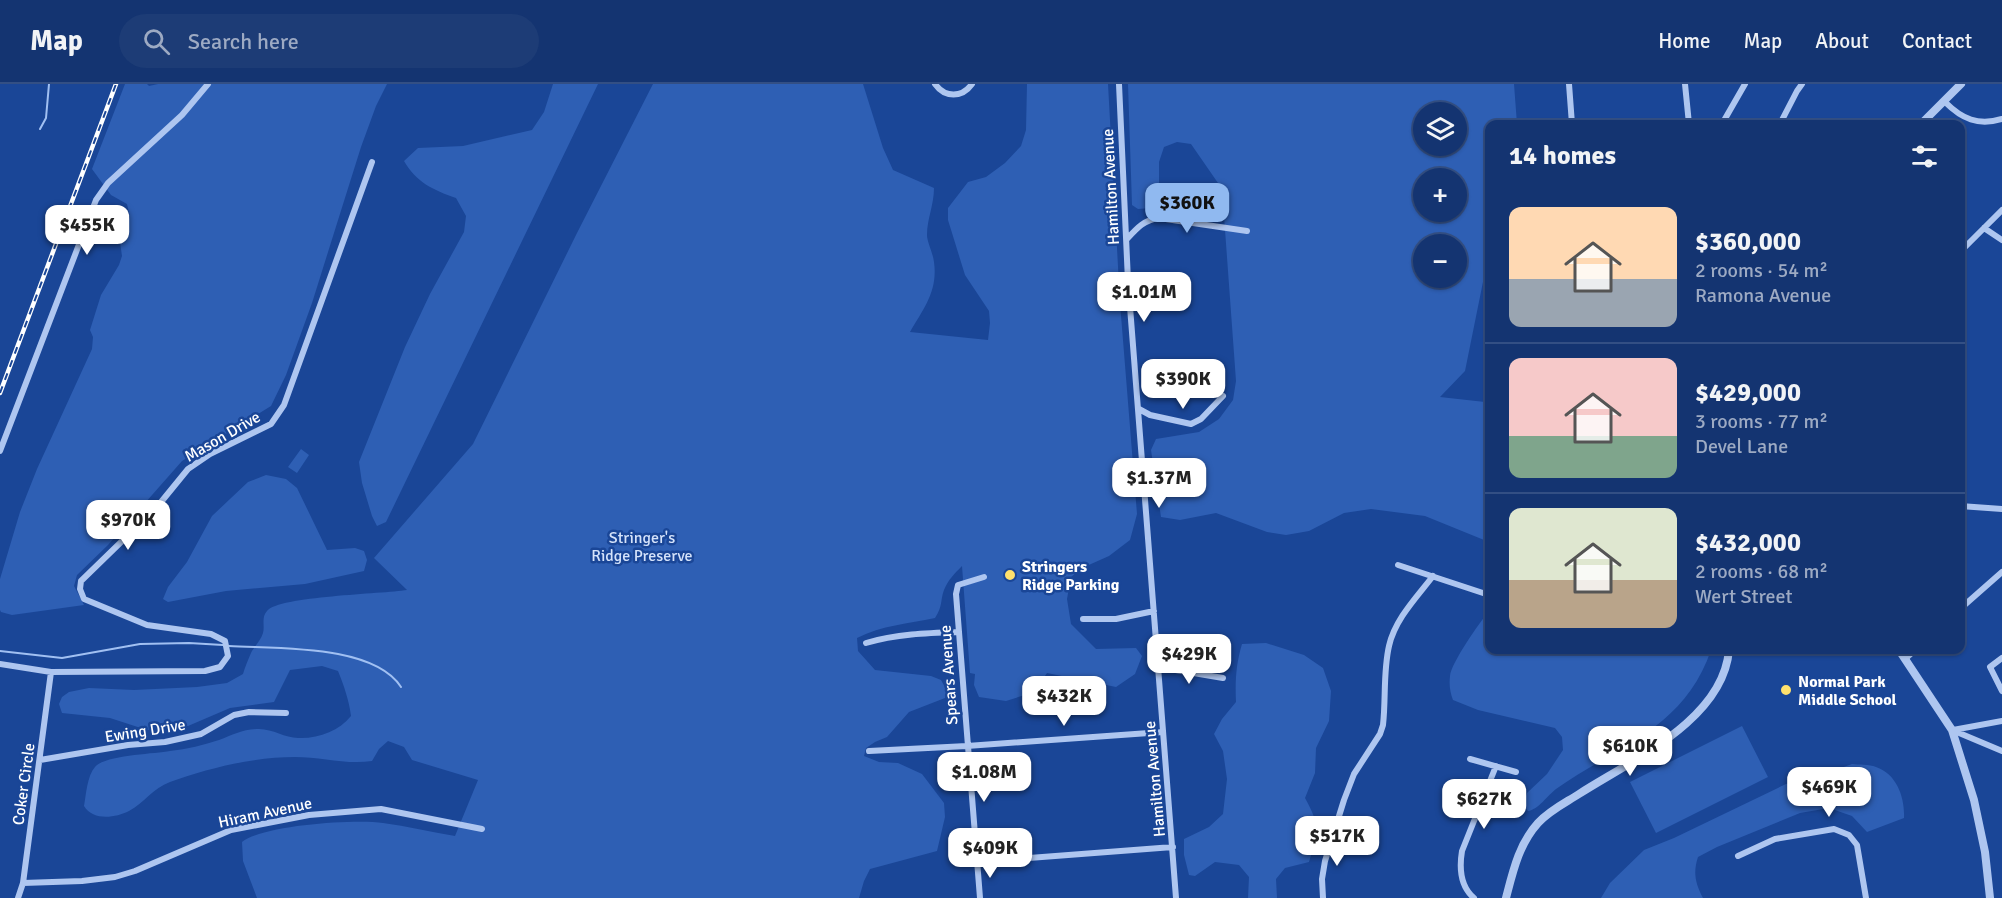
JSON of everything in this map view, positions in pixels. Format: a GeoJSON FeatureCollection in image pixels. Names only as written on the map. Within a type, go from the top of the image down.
{"type":"FeatureCollection","features":[{"type":"Feature","properties":{"kind":"street"},"geometry":{"type":"LineString","coordinates":[[0,451],[96,200],[108,183],[182,116],[208,84]]}},
{"type":"Feature","properties":{"kind":"street"},"geometry":{"type":"LineString","coordinates":[[935,84],[944,93],[955,95],[965,92],[972,84]]}},
{"type":"Feature","properties":{"kind":"street","name":"Hamilton Avenue"},"geometry":{"type":"LineString","coordinates":[[1119,84],[1128,281],[1176,898]]}},
{"type":"Feature","properties":{"kind":"street"},"geometry":{"type":"LineString","coordinates":[[1569,84],[1572,120]]}},
{"type":"Feature","properties":{"kind":"street"},"geometry":{"type":"LineString","coordinates":[[1685,84],[1689,120]]}},
{"type":"Feature","properties":{"kind":"street"},"geometry":{"type":"LineString","coordinates":[[1724,120],[1745,84]]}},
{"type":"Feature","properties":{"kind":"street"},"geometry":{"type":"LineString","coordinates":[[1782,120],[1802,84]]}},
{"type":"Feature","properties":{"kind":"street"},"geometry":{"type":"LineString","coordinates":[[1925,120],[1960,84]]}},
{"type":"Feature","properties":{"kind":"street"},"geometry":{"type":"LineString","coordinates":[[1945,102],[1957,114],[1965,118],[1981,122],[2002,119]]}},
{"type":"Feature","properties":{"kind":"street","name":"Mason Drive"},"geometry":{"type":"LineString","coordinates":[[0,664],[51,672],[205,671],[220,667],[228,656],[225,641],[211,634],[147,625],[84,599],[80,589],[81,580],[157,507],[188,470],[210,454],[271,424],[284,405],[372,162]]}},
{"type":"Feature","properties":{"kind":"street"},"geometry":{"type":"LineString","coordinates":[[1965,247],[2002,210]]}},
{"type":"Feature","properties":{"kind":"street"},"geometry":{"type":"LineString","coordinates":[[1127,239],[1141,224],[1150,219],[1159,218],[1247,231]]}},
{"type":"Feature","properties":{"kind":"street"},"geometry":{"type":"LineString","coordinates":[[1984,228],[2002,240]]}},
{"type":"Feature","properties":{"kind":"street"},"geometry":{"type":"LineString","coordinates":[[1139,409],[1150,415],[1191,424],[1201,419],[1223,396]]}},
{"type":"Feature","properties":{"kind":"street"},"geometry":{"type":"LineString","coordinates":[[1965,504],[2002,509]]}},
{"type":"Feature","properties":{"kind":"street"},"geometry":{"type":"LineString","coordinates":[[1398,565],[1483,593]]}},
{"type":"Feature","properties":{"kind":"street"},"geometry":{"type":"LineString","coordinates":[[1965,605],[2002,572]]}},
{"type":"Feature","properties":{"kind":"street"},"geometry":{"type":"LineString","coordinates":[[1323,898],[1322,879],[1325,861],[1344,800],[1354,774],[1380,735],[1383,725],[1389,645],[1407,609],[1433,576]]}},
{"type":"Feature","properties":{"kind":"street","name":"Spears Avenue"},"geometry":{"type":"LineString","coordinates":[[980,898],[956,594],[958,585],[984,577]]}},
{"type":"Feature","properties":{"kind":"street"},"geometry":{"type":"LineString","coordinates":[[1083,619],[1116,619],[1154,611]]}},
{"type":"Feature","properties":{"kind":"street"},"geometry":{"type":"LineString","coordinates":[[866,643],[885,637],[918,633],[958,632]]}},
{"type":"Feature","properties":{"kind":"street"},"geometry":{"type":"LineString","coordinates":[[1506,898],[1520,850],[1527,836],[1539,822],[1556,807],[1669,738],[1692,719],[1708,702],[1722,677],[1729,654]]}},
{"type":"Feature","properties":{"kind":"street"},"geometry":{"type":"LineString","coordinates":[[1902,654],[1952,730],[1974,800],[1985,852],[1990,898]]}},
{"type":"Feature","properties":{"kind":"street"},"geometry":{"type":"LineString","coordinates":[[1905,659],[1911,654]]}},
{"type":"Feature","properties":{"kind":"street"},"geometry":{"type":"LineString","coordinates":[[2002,658],[1990,667],[2002,691]]}},
{"type":"Feature","properties":{"kind":"street"},"geometry":{"type":"LineString","coordinates":[[1158,667],[1223,678]]}},
{"type":"Feature","properties":{"kind":"street","name":"Coker Circle"},"geometry":{"type":"LineString","coordinates":[[18,898],[23,883],[51,672]]}},
{"type":"Feature","properties":{"kind":"street","name":"Ewing Drive"},"geometry":{"type":"LineString","coordinates":[[40,760],[165,742],[201,734],[234,715],[249,712],[286,713]]}},
{"type":"Feature","properties":{"kind":"street"},"geometry":{"type":"LineString","coordinates":[[1952,730],[2002,721]]}},
{"type":"Feature","properties":{"kind":"street"},"geometry":{"type":"LineString","coordinates":[[1952,730],[2002,751]]}},
{"type":"Feature","properties":{"kind":"street"},"geometry":{"type":"LineString","coordinates":[[869,750],[967,746],[1163,732]]}},
{"type":"Feature","properties":{"kind":"street"},"geometry":{"type":"LineString","coordinates":[[1470,759],[1516,772]]}},
{"type":"Feature","properties":{"kind":"street"},"geometry":{"type":"LineString","coordinates":[[1474,898],[1463,884],[1462,851],[1496,766]]}},
{"type":"Feature","properties":{"kind":"street","name":"Hiram Avenue"},"geometry":{"type":"LineString","coordinates":[[23,883],[82,881],[115,877],[135,871],[231,830],[309,815],[381,809],[482,829]]}},
{"type":"Feature","properties":{"kind":"street"},"geometry":{"type":"LineString","coordinates":[[1738,856],[1775,839],[1834,829],[1849,835],[1857,845],[1866,898]]}},
{"type":"Feature","properties":{"kind":"street"},"geometry":{"type":"LineString","coordinates":[[977,862],[1173,847]]}},
{"type":"Feature","properties":{"kind":"green space"},"geometry":{"type":"Polygon","coordinates":[[[125,84],[147,84],[149,86],[158,84],[387,84],[361,147],[312,303],[286,375],[271,406],[182,461],[108,545],[77,575],[74,586],[84,605],[12,615],[0,610],[0,579],[20,512],[37,469],[92,349],[93,337],[90,330],[101,295],[122,256],[120,242],[130,217],[127,204],[111,195],[92,169],[125,84]]]}},
{"type":"Feature","properties":{"kind":"green space"},"geometry":{"type":"Polygon","coordinates":[[[553,84],[598,84],[386,522],[377,526],[362,483],[359,462],[405,347],[430,294],[464,232],[466,216],[456,198],[420,180],[404,161],[418,148],[463,146],[532,130],[544,112],[553,84]]]}},
{"type":"Feature","properties":{"kind":"green space","name":"Stringer's Ridge Preserve"},"geometry":{"type":"Polygon","coordinates":[[[653,84],[863,84],[883,148],[893,170],[934,188],[927,235],[934,262],[934,282],[929,299],[910,332],[988,340],[989,311],[965,275],[948,220],[948,208],[968,182],[986,177],[1005,163],[1021,146],[1026,130],[1027,84],[1108,84],[1120,303],[1137,514],[1130,540],[1109,556],[1082,568],[1071,577],[1067,599],[1071,624],[1096,649],[1136,648],[1142,656],[1135,674],[1116,687],[1047,673],[1034,692],[1006,701],[979,697],[974,685],[975,674],[970,673],[962,566],[946,586],[935,618],[886,628],[857,638],[858,651],[875,670],[931,676],[941,680],[947,691],[945,698],[909,712],[887,737],[866,748],[864,756],[879,762],[898,763],[922,774],[944,803],[945,817],[937,851],[870,869],[859,898],[257,898],[243,861],[242,842],[253,836],[288,827],[370,822],[455,836],[478,780],[412,760],[404,747],[388,741],[379,749],[372,761],[353,762],[295,757],[248,761],[200,772],[170,782],[134,808],[123,813],[105,817],[88,811],[84,806],[87,786],[90,775],[100,763],[130,756],[189,748],[253,729],[269,730],[293,738],[313,737],[334,730],[351,716],[338,671],[322,666],[290,670],[274,702],[230,708],[188,726],[147,730],[110,718],[62,713],[59,704],[62,697],[69,692],[89,688],[134,690],[227,683],[243,674],[251,653],[263,633],[265,613],[275,606],[310,599],[407,590],[374,558],[473,444],[653,84]]]}},
{"type":"Feature","properties":{"kind":"green space"},"geometry":{"type":"Polygon","coordinates":[[[1128,84],[1514,84],[1517,120],[1485,120],[1485,272],[1465,371],[1440,397],[1485,402],[1483,407],[1485,413],[1485,540],[1425,516],[1371,509],[1344,513],[1309,531],[1286,535],[1267,532],[1216,513],[1180,520],[1161,517],[1151,450],[1156,439],[1199,432],[1219,419],[1233,400],[1236,381],[1224,216],[1218,183],[1191,144],[1177,142],[1164,147],[1159,162],[1159,191],[1151,208],[1138,209],[1132,205],[1128,84]]]}},
{"type":"Feature","properties":{"kind":"green space"},"geometry":{"type":"Polygon","coordinates":[[[301,449],[309,455],[297,473],[288,467],[301,449]]]}},
{"type":"Feature","properties":{"kind":"green space"},"geometry":{"type":"Polygon","coordinates":[[[266,475],[286,479],[297,488],[327,550],[355,548],[364,551],[367,560],[364,571],[305,584],[226,591],[168,602],[163,599],[168,587],[187,562],[212,516],[248,482],[266,475]]]}},
{"type":"Feature","properties":{"kind":"green space"},"geometry":{"type":"Polygon","coordinates":[[[1485,616],[1485,654],[1709,654],[1699,677],[1684,699],[1666,717],[1625,747],[1556,789],[1539,805],[1528,811],[1523,805],[1527,793],[1547,774],[1563,750],[1562,737],[1555,728],[1478,710],[1453,700],[1450,691],[1450,676],[1455,662],[1485,616]]]}},
{"type":"Feature","properties":{"kind":"green space"},"geometry":{"type":"Polygon","coordinates":[[[1266,643],[1304,655],[1323,668],[1331,691],[1329,721],[1316,748],[1315,773],[1305,798],[1316,823],[1316,836],[1309,862],[1285,868],[1276,879],[1277,898],[1248,898],[1249,877],[1239,865],[1215,862],[1195,876],[1189,875],[1184,855],[1184,839],[1209,827],[1223,814],[1227,779],[1223,751],[1214,734],[1222,719],[1236,702],[1236,673],[1242,644],[1266,643]]]}},
{"type":"Feature","properties":{"kind":"green space"},"geometry":{"type":"Polygon","coordinates":[[[1742,726],[1768,777],[1656,833],[1630,782],[1742,726]]]}},
{"type":"Feature","properties":{"kind":"green space"},"geometry":{"type":"Polygon","coordinates":[[[1852,764],[1873,766],[1889,775],[1901,795],[1904,818],[1867,832],[1852,816],[1829,808],[1800,813],[1698,857],[1696,878],[1703,898],[1601,898],[1610,883],[1644,850],[1786,784],[1852,764]]]}},
{"type":"Feature","properties":{"kind":"waterway"},"geometry":{"type":"LineString","coordinates":[[40,129],[46,118],[49,84]]}},
{"type":"Feature","properties":{"kind":"waterway"},"geometry":{"type":"LineString","coordinates":[[0,651],[62,658],[140,644],[223,645]]}},
{"type":"Feature","properties":{"kind":"waterway"},"geometry":{"type":"LineString","coordinates":[[229,646],[297,649],[347,656],[369,663],[387,673],[401,687]]}},
{"type":"Feature","properties":{"kind":"railway"},"geometry":{"type":"LineString","coordinates":[[0,393],[116,84]]}},
{"type":"Feature","properties":{"kind":"place","name":"Stringers Ridge Parking"},"geometry":{"type":"Point","coordinates":[1010,575]}},
{"type":"Feature","properties":{"kind":"place","name":"Normal Park Middle School"},"geometry":{"type":"Point","coordinates":[1786,690]}}]}
